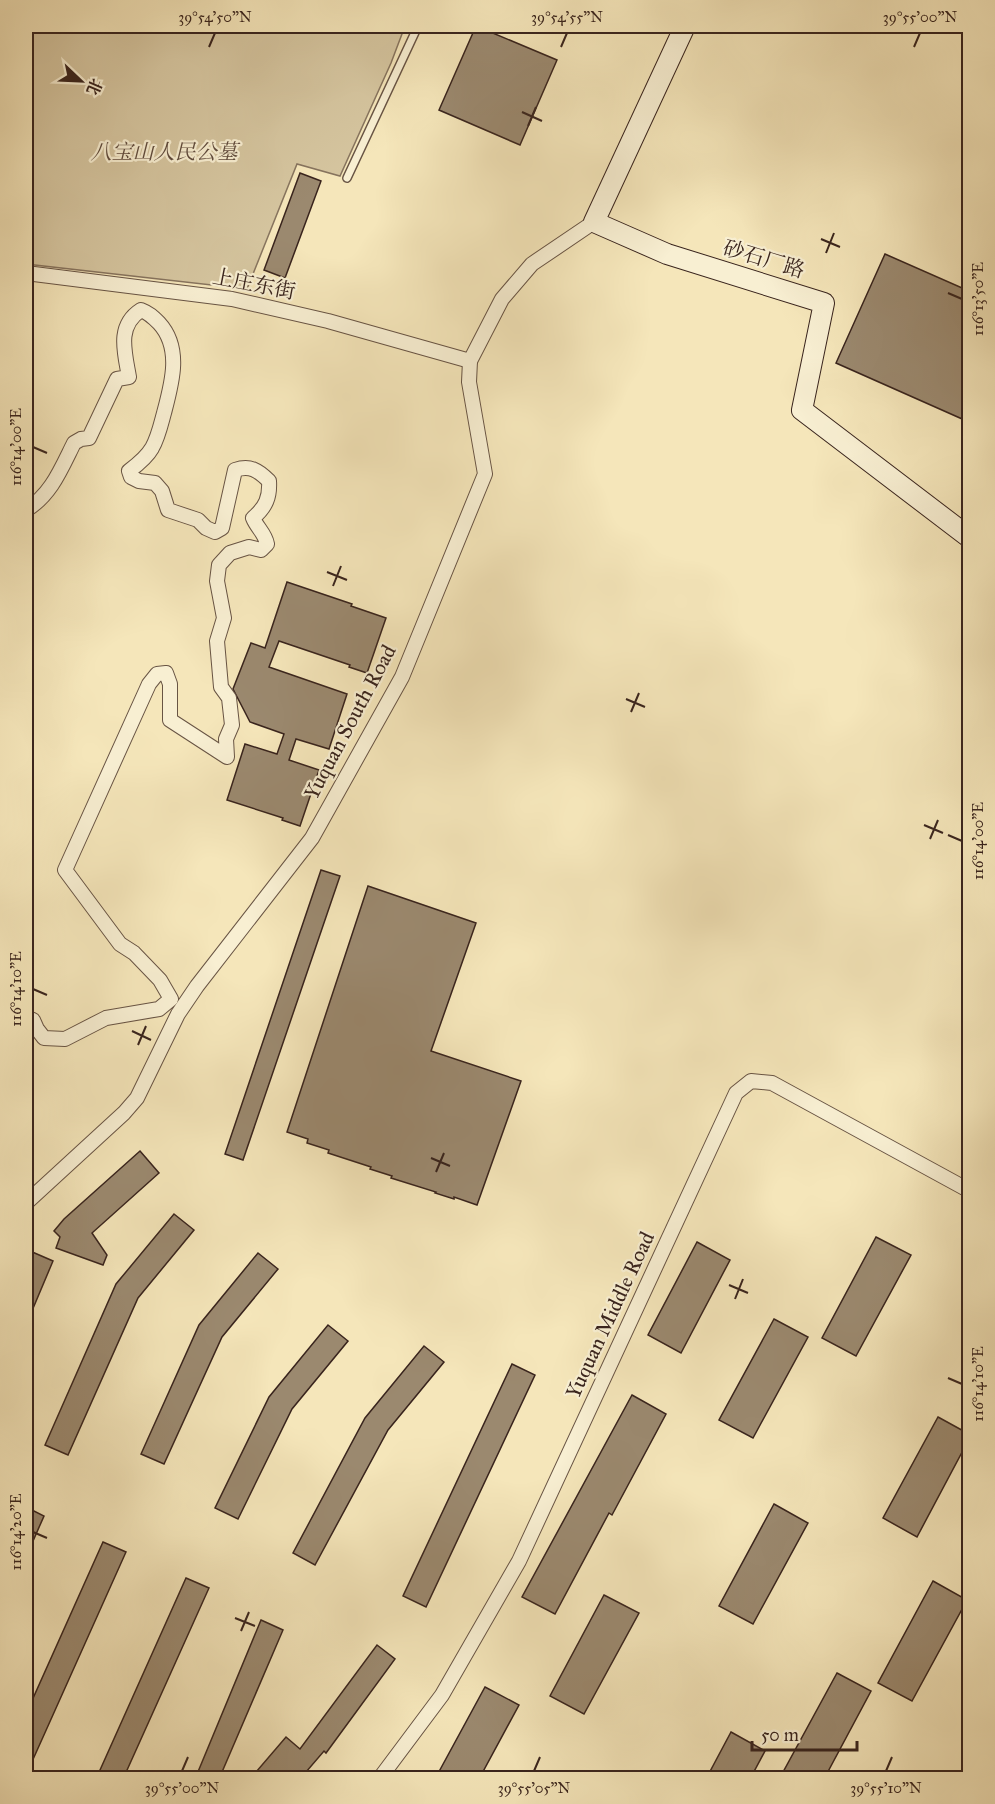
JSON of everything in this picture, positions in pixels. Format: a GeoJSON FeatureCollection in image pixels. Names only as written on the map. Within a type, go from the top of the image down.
{"type":"FeatureCollection","features":[{"type":"Feature","properties":{"kind":"street"},"geometry":{"type":"LineString","coordinates":[[594,222],[685,26]]}},
{"type":"Feature","properties":{"kind":"street","name":"Yuquan South Road"},"geometry":{"type":"LineString","coordinates":[[26,1203],[124,1113],[137,1098],[178,1014],[213,964],[312,838],[402,677],[485,474],[469,382],[470,361],[502,299],[532,264],[594,222]]}},
{"type":"Feature","properties":{"kind":"street","name":"砂石厂路"},"geometry":{"type":"LineString","coordinates":[[594,222],[667,254],[824,303],[802,410],[969,538]]}},
{"type":"Feature","properties":{"kind":"street","name":"上庄东街"},"geometry":{"type":"LineString","coordinates":[[26,273],[255,304],[328,321],[470,361]]}},
{"type":"Feature","properties":{"kind":"street"},"geometry":{"type":"LineString","coordinates":[[26,510],[39,501],[51,488],[74,443],[89,438],[117,379],[129,377],[127,354],[123,342],[126,326],[132,315],[141,310],[149,313],[162,327],[170,340],[174,359],[171,386],[159,432],[152,449],[129,471],[131,477],[139,481],[155,483],[162,491],[168,510],[198,520],[206,528],[215,532],[222,528],[235,470],[244,467],[252,468],[268,481],[270,492],[264,508],[253,518],[256,526],[265,536],[267,544],[261,550],[249,548],[230,554],[219,564],[217,581],[224,618],[217,641],[221,687],[229,698],[232,726],[226,739],[227,757],[170,720],[170,684],[166,673],[157,674],[148,684],[65,870],[120,944],[134,953],[160,980],[171,999],[159,1010],[106,1018],[65,1039],[44,1038],[33,1020],[26,1018]]}},
{"type":"Feature","properties":{"kind":"street","name":"Yuquan Middle Road"},"geometry":{"type":"LineString","coordinates":[[380,1779],[442,1695],[519,1561],[736,1093],[751,1081],[772,1083],[969,1191]]}},
{"type":"Feature","properties":{"kind":"lane"},"geometry":{"type":"LineString","coordinates":[[347,178],[418,26]]}},
{"type":"Feature","properties":{"kind":"green space","name":"八宝山人民公墓"},"geometry":{"type":"Polygon","coordinates":[[[26,26],[405,26],[391,63],[340,176],[297,164],[247,289],[26,264],[26,26]]]}},
{"type":"Feature","properties":{"kind":"building"},"geometry":{"type":"Polygon","coordinates":[[[476,26],[557,60],[520,145],[439,110],[476,26]]]}},
{"type":"Feature","properties":{"kind":"building"},"geometry":{"type":"Polygon","coordinates":[[[300,173],[321,181],[285,278],[264,270],[300,173]]]}},
{"type":"Feature","properties":{"kind":"building"},"geometry":{"type":"Polygon","coordinates":[[[885,254],[969,291],[969,422],[836,363],[885,254]]]}},
{"type":"Feature","properties":{"kind":"building"},"geometry":{"type":"Polygon","coordinates":[[[287,582],[386,618],[367,673],[279,641],[269,667],[347,694],[329,749],[296,739],[289,760],[319,770],[300,826],[282,820],[283,818],[227,800],[245,744],[277,754],[284,734],[250,722],[233,689],[251,643],[265,648],[287,582]]]}},
{"type":"Feature","properties":{"kind":"building"},"geometry":{"type":"Polygon","coordinates":[[[321,870],[340,876],[243,1160],[225,1154],[321,870]]]}},
{"type":"Feature","properties":{"kind":"building"},"geometry":{"type":"Polygon","coordinates":[[[368,886],[476,923],[431,1051],[521,1081],[477,1205],[391,1178],[392,1176],[370,1169],[371,1167],[328,1153],[329,1150],[307,1143],[308,1139],[287,1132],[368,886]]]}},
{"type":"Feature","properties":{"kind":"building"},"geometry":{"type":"Polygon","coordinates":[[[140,1151],[159,1173],[92,1233],[107,1255],[103,1265],[56,1248],[60,1237],[54,1231],[64,1219],[140,1151]]]}},
{"type":"Feature","properties":{"kind":"building"},"geometry":{"type":"Polygon","coordinates":[[[174,1214],[194,1230],[138,1298],[68,1455],[45,1445],[116,1284],[174,1214]]]}},
{"type":"Feature","properties":{"kind":"building"},"geometry":{"type":"Polygon","coordinates":[[[876,1237],[911,1255],[856,1356],[822,1338],[876,1237]]]}},
{"type":"Feature","properties":{"kind":"building"},"geometry":{"type":"Polygon","coordinates":[[[697,1242],[730,1260],[681,1353],[648,1335],[697,1242]]]}},
{"type":"Feature","properties":{"kind":"building"},"geometry":{"type":"Polygon","coordinates":[[[30,1251],[53,1261],[26,1325],[26,1263],[30,1251]]]}},
{"type":"Feature","properties":{"kind":"building"},"geometry":{"type":"Polygon","coordinates":[[[258,1253],[278,1269],[222,1337],[164,1464],[141,1454],[199,1325],[258,1253]]]}},
{"type":"Feature","properties":{"kind":"building"},"geometry":{"type":"Polygon","coordinates":[[[774,1319],[808,1337],[753,1438],[719,1420],[774,1319]]]}},
{"type":"Feature","properties":{"kind":"building"},"geometry":{"type":"Polygon","coordinates":[[[328,1325],[348,1341],[292,1409],[238,1519],[215,1508],[269,1397],[328,1325]]]}},
{"type":"Feature","properties":{"kind":"building"},"geometry":{"type":"Polygon","coordinates":[[[424,1346],[444,1362],[388,1430],[315,1565],[293,1553],[365,1418],[424,1346]]]}},
{"type":"Feature","properties":{"kind":"building"},"geometry":{"type":"Polygon","coordinates":[[[512,1364],[535,1375],[426,1607],[403,1596],[512,1364]]]}},
{"type":"Feature","properties":{"kind":"building"},"geometry":{"type":"Polygon","coordinates":[[[632,1395],[666,1414],[555,1614],[522,1597],[632,1395]]]}},
{"type":"Feature","properties":{"kind":"building"},"geometry":{"type":"Polygon","coordinates":[[[938,1417],[969,1434],[969,1439],[917,1537],[883,1518],[938,1417]]]}},
{"type":"Feature","properties":{"kind":"building"},"geometry":{"type":"Polygon","coordinates":[[[774,1504],[808,1523],[753,1624],[719,1606],[774,1504]]]}},
{"type":"Feature","properties":{"kind":"building"},"geometry":{"type":"Polygon","coordinates":[[[26,1507],[44,1516],[26,1557],[26,1507]]]}},
{"type":"Feature","properties":{"kind":"building"},"geometry":{"type":"Polygon","coordinates":[[[103,1542],[126,1552],[26,1775],[26,1714],[103,1542]]]}},
{"type":"Feature","properties":{"kind":"building"},"geometry":{"type":"Polygon","coordinates":[[[186,1578],[209,1588],[123,1779],[96,1779],[186,1578]]]}},
{"type":"Feature","properties":{"kind":"building"},"geometry":{"type":"Polygon","coordinates":[[[933,1581],[967,1600],[912,1701],[878,1683],[933,1581]]]}},
{"type":"Feature","properties":{"kind":"building"},"geometry":{"type":"Polygon","coordinates":[[[604,1595],[639,1613],[584,1714],[550,1696],[604,1595]]]}},
{"type":"Feature","properties":{"kind":"building"},"geometry":{"type":"Polygon","coordinates":[[[261,1620],[283,1630],[219,1779],[195,1779],[261,1620]]]}},
{"type":"Feature","properties":{"kind":"building"},"geometry":{"type":"Polygon","coordinates":[[[377,1645],[395,1659],[326,1753],[324,1751],[300,1779],[250,1779],[286,1737],[300,1749],[377,1645]]]}},
{"type":"Feature","properties":{"kind":"building"},"geometry":{"type":"Polygon","coordinates":[[[837,1673],[871,1691],[824,1779],[791,1779],[782,1774],[837,1673]]]}},
{"type":"Feature","properties":{"kind":"building"},"geometry":{"type":"Polygon","coordinates":[[[485,1687],[519,1705],[479,1779],[435,1779],[485,1687]]]}},
{"type":"Feature","properties":{"kind":"building"},"geometry":{"type":"Polygon","coordinates":[[[731,1732],[765,1751],[750,1779],[706,1779],[731,1732]]]}}]}
